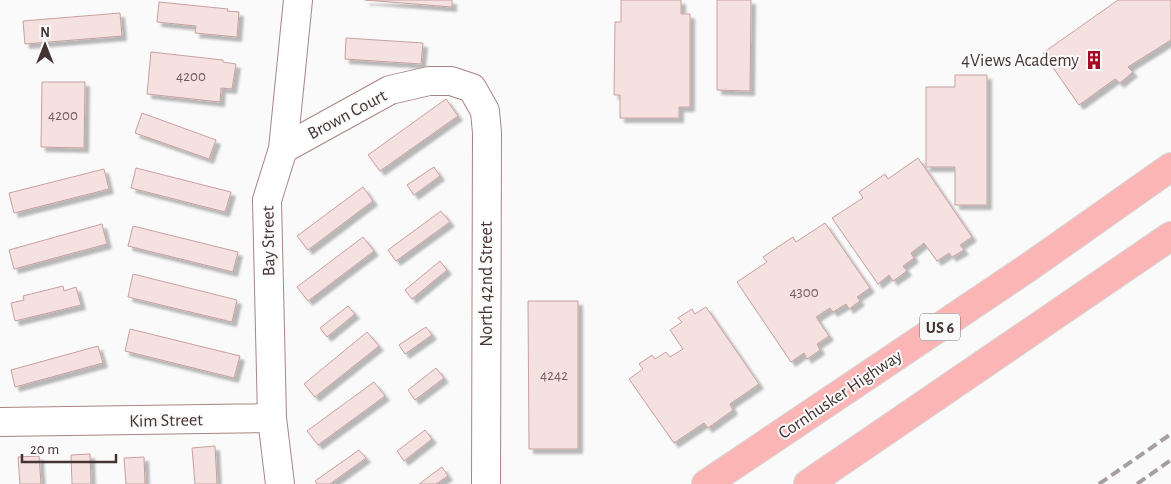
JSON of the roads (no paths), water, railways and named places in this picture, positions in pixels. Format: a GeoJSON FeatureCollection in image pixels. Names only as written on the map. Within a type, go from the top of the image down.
{"type":"FeatureCollection","features":[{"type":"Feature","properties":{"kind":"main road","name":"Cornhusker Highway"},"geometry":{"type":"LineString","coordinates":[[706,484],[1029,267],[1171,167]]}},
{"type":"Feature","properties":{"kind":"main road"},"geometry":{"type":"LineString","coordinates":[[808,484],[1171,236]]}},
{"type":"Feature","properties":{"kind":"street","name":"Bay Street"},"geometry":{"type":"LineString","coordinates":[[280,484],[272,418],[267,200],[283,149],[298,0]]}},
{"type":"Feature","properties":{"kind":"street","name":"Brown Court"},"geometry":{"type":"LineString","coordinates":[[283,149],[390,90],[429,81],[451,81],[472,88]]}},
{"type":"Feature","properties":{"kind":"street","name":"North 42nd Street"},"geometry":{"type":"LineString","coordinates":[[472,88],[485,111],[487,134],[486,484]]}},
{"type":"Feature","properties":{"kind":"street","name":"Kim Street"},"geometry":{"type":"LineString","coordinates":[[0,422],[272,418]]}},
{"type":"Feature","properties":{"kind":"railway"},"geometry":{"type":"LineString","coordinates":[[1099,484],[1171,434]]}},
{"type":"Feature","properties":{"kind":"railway"},"geometry":{"type":"LineString","coordinates":[[1137,484],[1171,460]]}},
{"type":"Feature","properties":{"kind":"place","name":"4Views Academy"},"geometry":{"type":"Point","coordinates":[1094,60]}}]}
